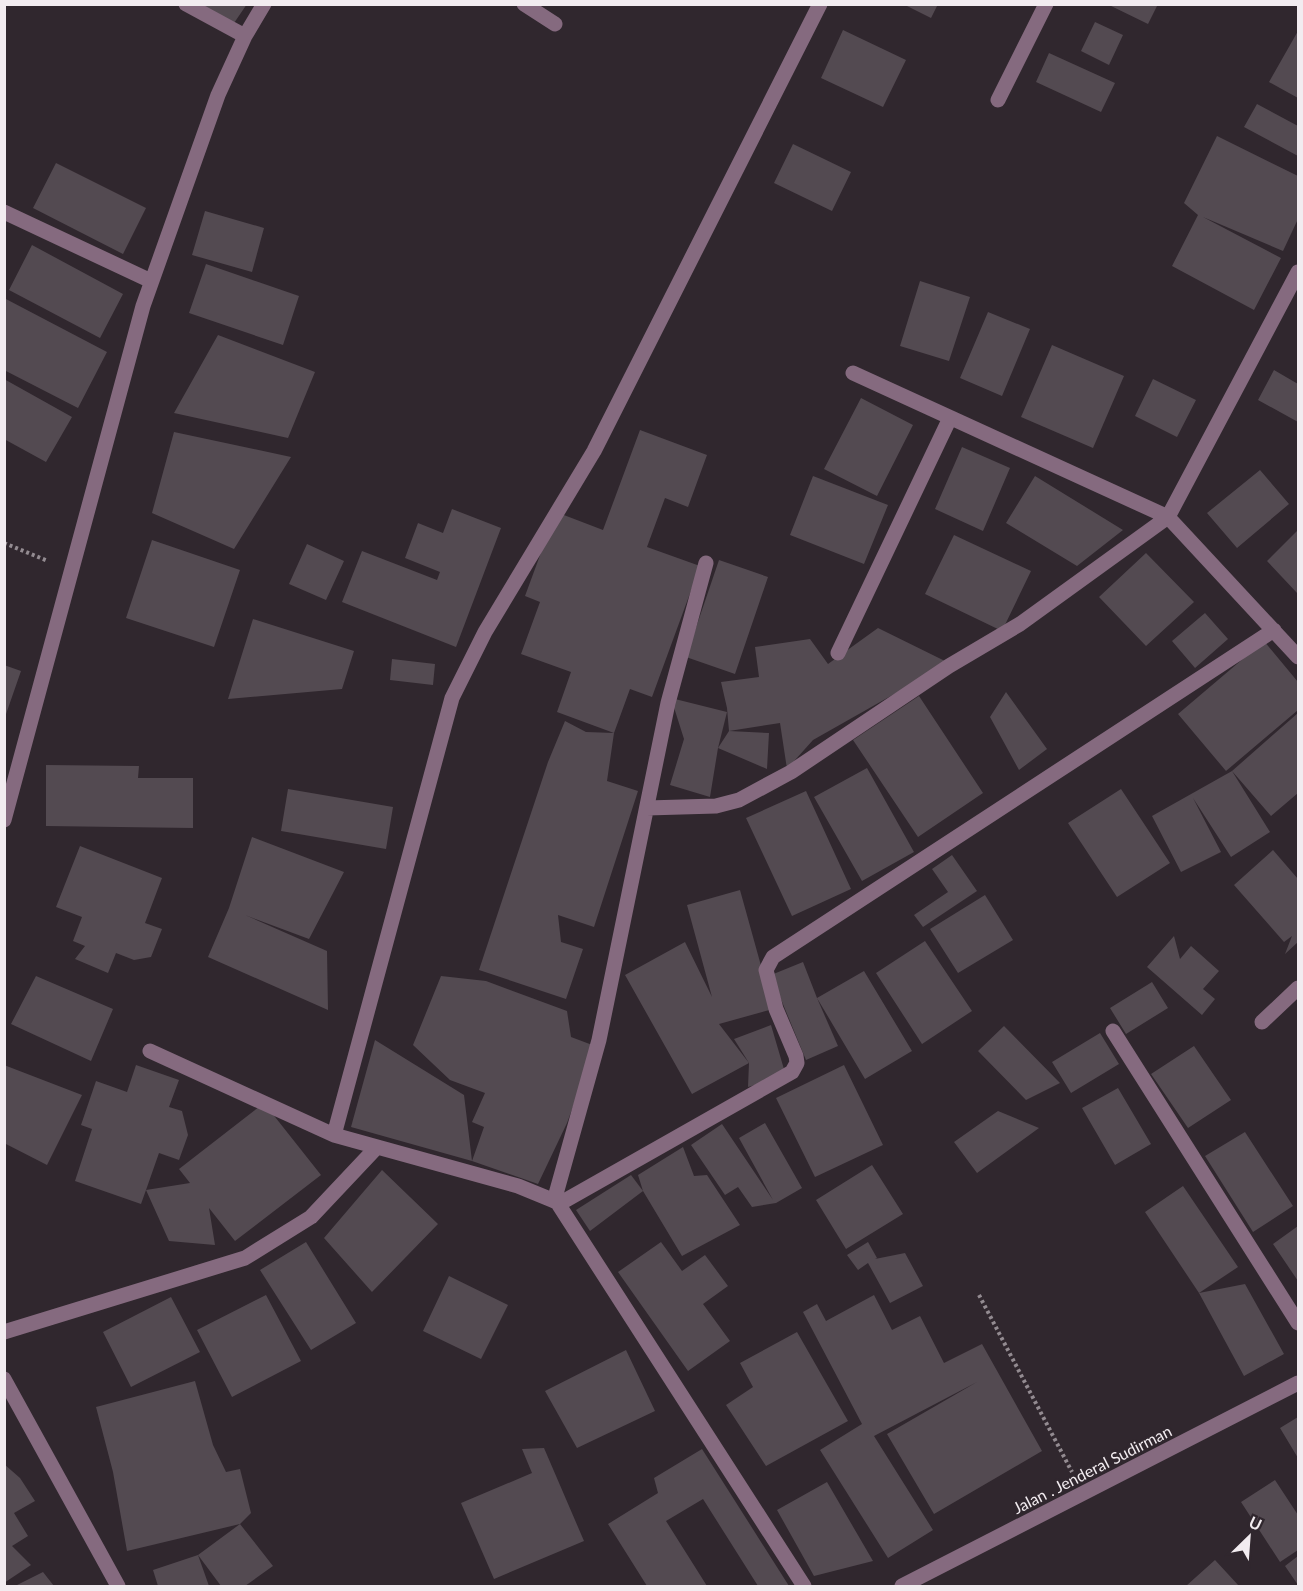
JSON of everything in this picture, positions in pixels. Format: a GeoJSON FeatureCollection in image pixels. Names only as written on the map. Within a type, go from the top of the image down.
{"type":"FeatureCollection","features":[{"type":"Feature","properties":{"kind":"street"},"geometry":{"type":"LineString","coordinates":[[186,4],[245,36]]}},
{"type":"Feature","properties":{"kind":"street"},"geometry":{"type":"LineString","coordinates":[[4,820],[151,281],[218,95],[245,36],[264,4]]}},
{"type":"Feature","properties":{"kind":"street"},"geometry":{"type":"LineString","coordinates":[[524,4],[555,24]]}},
{"type":"Feature","properties":{"kind":"street"},"geometry":{"type":"LineString","coordinates":[[334,1135],[452,698],[485,632],[594,451],[820,4]]}},
{"type":"Feature","properties":{"kind":"street"},"geometry":{"type":"LineString","coordinates":[[998,100],[1046,4]]}},
{"type":"Feature","properties":{"kind":"street"},"geometry":{"type":"LineString","coordinates":[[4,212],[151,281]]}},
{"type":"Feature","properties":{"kind":"street"},"geometry":{"type":"LineString","coordinates":[[647,808],[716,806],[739,800],[791,772],[949,666],[1020,624],[1168,517],[1299,272]]}},
{"type":"Feature","properties":{"kind":"street"},"geometry":{"type":"LineString","coordinates":[[853,373],[1168,517],[1299,657]]}},
{"type":"Feature","properties":{"kind":"street"},"geometry":{"type":"LineString","coordinates":[[838,653],[950,418]]}},
{"type":"Feature","properties":{"kind":"street"},"geometry":{"type":"LineString","coordinates":[[557,1203],[599,1040],[668,703],[706,563]]}},
{"type":"Feature","properties":{"kind":"street"},"geometry":{"type":"LineString","coordinates":[[557,1203],[792,1072],[796,1056],[776,1009],[766,970],[773,957],[1274,630]]}},
{"type":"Feature","properties":{"kind":"street"},"geometry":{"type":"LineString","coordinates":[[1262,1022],[1299,988]]}},
{"type":"Feature","properties":{"kind":"street"},"geometry":{"type":"LineString","coordinates":[[1113,1030],[1299,1323]]}},
{"type":"Feature","properties":{"kind":"street"},"geometry":{"type":"LineString","coordinates":[[150,1051],[334,1135],[518,1186],[557,1203],[804,1587]]}},
{"type":"Feature","properties":{"kind":"street"},"geometry":{"type":"LineString","coordinates":[[4,1332],[245,1258],[311,1217],[376,1148]]}},
{"type":"Feature","properties":{"kind":"street"},"geometry":{"type":"LineString","coordinates":[[4,1379],[118,1587]]}},
{"type":"Feature","properties":{"kind":"street","name":"Jalan . Jenderal Sudirman"},"geometry":{"type":"LineString","coordinates":[[902,1587],[1299,1383]]}},
{"type":"Feature","properties":{"kind":"path"},"geometry":{"type":"LineString","coordinates":[[4,543],[72,571]]}},
{"type":"Feature","properties":{"kind":"path"},"geometry":{"type":"LineString","coordinates":[[979,1295],[1083,1494]]}},
{"type":"Feature","properties":{"kind":"building"},"geometry":{"type":"Polygon","coordinates":[[[202,4],[247,4],[232,26],[202,4]]]}},
{"type":"Feature","properties":{"kind":"building"},"geometry":{"type":"Polygon","coordinates":[[[903,4],[938,4],[931,18],[903,4]]]}},
{"type":"Feature","properties":{"kind":"building"},"geometry":{"type":"Polygon","coordinates":[[[1107,4],[1158,4],[1148,24],[1107,4]]]}},
{"type":"Feature","properties":{"kind":"building"},"geometry":{"type":"Polygon","coordinates":[[[1095,22],[1123,35],[1109,65],[1081,51],[1095,22]]]}},
{"type":"Feature","properties":{"kind":"building"},"geometry":{"type":"Polygon","coordinates":[[[843,30],[906,60],[883,107],[821,78],[843,30]]]}},
{"type":"Feature","properties":{"kind":"building"},"geometry":{"type":"Polygon","coordinates":[[[1298,31],[1298,98],[1269,82],[1298,31]]]}},
{"type":"Feature","properties":{"kind":"building"},"geometry":{"type":"Polygon","coordinates":[[[1049,53],[1115,83],[1101,112],[1036,82],[1049,53]]]}},
{"type":"Feature","properties":{"kind":"building"},"geometry":{"type":"Polygon","coordinates":[[[1257,104],[1298,126],[1298,156],[1244,127],[1257,104]]]}},
{"type":"Feature","properties":{"kind":"building"},"geometry":{"type":"Polygon","coordinates":[[[1217,136],[1298,176],[1298,219],[1283,251],[1203,217],[1281,258],[1254,310],[1172,266],[1198,215],[1184,203],[1217,136]]]}},
{"type":"Feature","properties":{"kind":"building"},"geometry":{"type":"Polygon","coordinates":[[[793,144],[851,172],[832,211],[774,183],[793,144]]]}},
{"type":"Feature","properties":{"kind":"building"},"geometry":{"type":"Polygon","coordinates":[[[56,163],[146,208],[123,254],[33,208],[56,163]]]}},
{"type":"Feature","properties":{"kind":"building"},"geometry":{"type":"Polygon","coordinates":[[[205,211],[264,228],[252,272],[192,255],[205,211]]]}},
{"type":"Feature","properties":{"kind":"building"},"geometry":{"type":"Polygon","coordinates":[[[32,245],[123,294],[100,338],[9,290],[32,245]]]}},
{"type":"Feature","properties":{"kind":"building"},"geometry":{"type":"Polygon","coordinates":[[[206,264],[299,296],[283,345],[189,313],[206,264]]]}},
{"type":"Feature","properties":{"kind":"building"},"geometry":{"type":"Polygon","coordinates":[[[920,281],[970,297],[949,361],[900,346],[920,281]]]}},
{"type":"Feature","properties":{"kind":"building"},"geometry":{"type":"Polygon","coordinates":[[[4,298],[107,352],[78,408],[4,370],[4,298]]]}},
{"type":"Feature","properties":{"kind":"building"},"geometry":{"type":"Polygon","coordinates":[[[988,312],[1030,329],[1002,396],[960,378],[988,312]]]}},
{"type":"Feature","properties":{"kind":"building"},"geometry":{"type":"Polygon","coordinates":[[[218,335],[315,372],[288,438],[174,413],[218,335]]]}},
{"type":"Feature","properties":{"kind":"building"},"geometry":{"type":"Polygon","coordinates":[[[1052,345],[1124,376],[1093,448],[1021,417],[1052,345]]]}},
{"type":"Feature","properties":{"kind":"building"},"geometry":{"type":"Polygon","coordinates":[[[1274,370],[1298,384],[1298,422],[1258,400],[1274,370]]]}},
{"type":"Feature","properties":{"kind":"building"},"geometry":{"type":"Polygon","coordinates":[[[4,379],[72,417],[46,462],[4,439],[4,379]]]}},
{"type":"Feature","properties":{"kind":"building"},"geometry":{"type":"Polygon","coordinates":[[[1153,379],[1196,400],[1177,437],[1135,416],[1153,379]]]}},
{"type":"Feature","properties":{"kind":"building"},"geometry":{"type":"Polygon","coordinates":[[[861,398],[913,425],[877,496],[824,469],[861,398]]]}},
{"type":"Feature","properties":{"kind":"building"},"geometry":{"type":"Polygon","coordinates":[[[640,430],[707,455],[688,507],[665,498],[647,547],[700,566],[652,697],[630,689],[614,733],[557,712],[571,672],[521,654],[540,602],[525,596],[556,512],[603,530],[640,430]]]}},
{"type":"Feature","properties":{"kind":"building"},"geometry":{"type":"Polygon","coordinates":[[[174,432],[291,457],[234,549],[152,513],[174,432]]]}},
{"type":"Feature","properties":{"kind":"building"},"geometry":{"type":"Polygon","coordinates":[[[962,447],[1010,468],[983,531],[935,509],[962,447]]]}},
{"type":"Feature","properties":{"kind":"building"},"geometry":{"type":"Polygon","coordinates":[[[1260,470],[1289,504],[1237,548],[1207,513],[1260,470]]]}},
{"type":"Feature","properties":{"kind":"building"},"geometry":{"type":"Polygon","coordinates":[[[813,476],[888,505],[864,564],[790,535],[813,476]]]}},
{"type":"Feature","properties":{"kind":"building"},"geometry":{"type":"Polygon","coordinates":[[[1035,476],[1123,530],[1077,566],[1006,523],[1035,476]]]}},
{"type":"Feature","properties":{"kind":"building"},"geometry":{"type":"Polygon","coordinates":[[[452,509],[501,528],[456,647],[342,602],[362,551],[437,580],[440,572],[405,558],[418,523],[443,533],[452,509]]]}},
{"type":"Feature","properties":{"kind":"building"},"geometry":{"type":"Polygon","coordinates":[[[1298,530],[1298,594],[1267,561],[1298,530]]]}},
{"type":"Feature","properties":{"kind":"building"},"geometry":{"type":"Polygon","coordinates":[[[954,535],[1031,571],[1002,631],[925,594],[954,535]]]}},
{"type":"Feature","properties":{"kind":"building"},"geometry":{"type":"Polygon","coordinates":[[[152,540],[240,570],[214,647],[126,618],[152,540]]]}},
{"type":"Feature","properties":{"kind":"building"},"geometry":{"type":"Polygon","coordinates":[[[307,544],[344,561],[326,600],[289,584],[307,544]]]}},
{"type":"Feature","properties":{"kind":"building"},"geometry":{"type":"Polygon","coordinates":[[[1146,553],[1194,602],[1146,646],[1099,597],[1146,553]]]}},
{"type":"Feature","properties":{"kind":"building"},"geometry":{"type":"Polygon","coordinates":[[[719,560],[768,577],[735,674],[686,657],[719,560]]]}},
{"type":"Feature","properties":{"kind":"building"},"geometry":{"type":"Polygon","coordinates":[[[1205,613],[1228,639],[1195,668],[1172,641],[1205,613]]]}},
{"type":"Feature","properties":{"kind":"building"},"geometry":{"type":"Polygon","coordinates":[[[253,619],[354,651],[342,689],[228,699],[253,619]]]}},
{"type":"Feature","properties":{"kind":"building"},"geometry":{"type":"Polygon","coordinates":[[[878,628],[949,663],[813,740],[787,769],[780,723],[729,731],[721,682],[759,677],[755,647],[810,639],[828,664],[878,628]]]}},
{"type":"Feature","properties":{"kind":"building"},"geometry":{"type":"Polygon","coordinates":[[[1264,641],[1298,682],[1298,710],[1226,771],[1178,714],[1264,641]]]}},
{"type":"Feature","properties":{"kind":"building"},"geometry":{"type":"Polygon","coordinates":[[[392,659],[435,664],[433,685],[390,680],[392,659]]]}},
{"type":"Feature","properties":{"kind":"building"},"geometry":{"type":"Polygon","coordinates":[[[4,665],[21,671],[5,717],[4,717],[4,665]]]}},
{"type":"Feature","properties":{"kind":"building"},"geometry":{"type":"Polygon","coordinates":[[[1006,692],[1047,749],[1019,770],[990,717],[1006,692]]]}},
{"type":"Feature","properties":{"kind":"building"},"geometry":{"type":"Polygon","coordinates":[[[919,696],[983,793],[918,837],[853,740],[919,696]]]}},
{"type":"Feature","properties":{"kind":"building"},"geometry":{"type":"Polygon","coordinates":[[[671,698],[727,712],[710,797],[670,785],[684,739],[671,698]]]}},
{"type":"Feature","properties":{"kind":"building"},"geometry":{"type":"Polygon","coordinates":[[[1298,713],[1298,793],[1271,816],[1232,771],[1298,713]]]}},
{"type":"Feature","properties":{"kind":"building"},"geometry":{"type":"Polygon","coordinates":[[[565,721],[586,732],[614,733],[607,781],[638,791],[594,927],[558,915],[561,942],[583,949],[566,999],[479,970],[548,762],[565,721]]]}},
{"type":"Feature","properties":{"kind":"building"},"geometry":{"type":"Polygon","coordinates":[[[729,731],[769,733],[767,769],[718,748],[729,731]]]}},
{"type":"Feature","properties":{"kind":"building"},"geometry":{"type":"Polygon","coordinates":[[[46,765],[139,766],[138,778],[193,778],[193,828],[46,826],[46,765]]]}},
{"type":"Feature","properties":{"kind":"building"},"geometry":{"type":"Polygon","coordinates":[[[867,768],[914,852],[862,881],[814,797],[867,768]]]}},
{"type":"Feature","properties":{"kind":"building"},"geometry":{"type":"Polygon","coordinates":[[[1232,771],[1270,832],[1231,857],[1193,798],[1221,852],[1181,872],[1152,816],[1232,771]]]}},
{"type":"Feature","properties":{"kind":"building"},"geometry":{"type":"Polygon","coordinates":[[[288,789],[393,807],[386,849],[281,831],[288,789]]]}},
{"type":"Feature","properties":{"kind":"building"},"geometry":{"type":"Polygon","coordinates":[[[1121,789],[1170,863],[1117,897],[1068,823],[1121,789]]]}},
{"type":"Feature","properties":{"kind":"building"},"geometry":{"type":"Polygon","coordinates":[[[806,791],[851,889],[792,916],[746,818],[806,791]]]}},
{"type":"Feature","properties":{"kind":"building"},"geometry":{"type":"Polygon","coordinates":[[[252,837],[344,872],[309,939],[245,915],[327,951],[328,1010],[208,957],[229,908],[252,837]]]}},
{"type":"Feature","properties":{"kind":"building"},"geometry":{"type":"Polygon","coordinates":[[[80,846],[162,878],[145,923],[162,929],[151,957],[134,960],[116,953],[108,973],[75,959],[85,946],[73,941],[82,917],[56,907],[80,846]]]}},
{"type":"Feature","properties":{"kind":"building"},"geometry":{"type":"Polygon","coordinates":[[[1273,850],[1298,879],[1298,942],[1285,954],[1292,936],[1284,942],[1234,885],[1273,850]]]}},
{"type":"Feature","properties":{"kind":"building"},"geometry":{"type":"Polygon","coordinates":[[[952,855],[977,891],[923,927],[914,915],[948,892],[932,869],[952,855]]]}},
{"type":"Feature","properties":{"kind":"building"},"geometry":{"type":"Polygon","coordinates":[[[740,890],[773,1009],[719,1024],[749,1063],[692,1094],[625,975],[685,942],[712,997],[687,905],[740,890]]]}},
{"type":"Feature","properties":{"kind":"building"},"geometry":{"type":"Polygon","coordinates":[[[985,895],[1013,940],[958,973],[930,929],[985,895]]]}},
{"type":"Feature","properties":{"kind":"building"},"geometry":{"type":"Polygon","coordinates":[[[1174,936],[1180,959],[1191,946],[1219,971],[1203,989],[1215,999],[1202,1015],[1147,967],[1174,936]]]}},
{"type":"Feature","properties":{"kind":"building"},"geometry":{"type":"Polygon","coordinates":[[[925,941],[972,1011],[922,1044],[876,973],[925,941]]]}},
{"type":"Feature","properties":{"kind":"building"},"geometry":{"type":"Polygon","coordinates":[[[803,962],[838,1046],[806,1060],[771,975],[803,962]]]}},
{"type":"Feature","properties":{"kind":"building"},"geometry":{"type":"Polygon","coordinates":[[[864,971],[912,1051],[865,1079],[817,998],[864,971]]]}},
{"type":"Feature","properties":{"kind":"building"},"geometry":{"type":"Polygon","coordinates":[[[36,976],[113,1009],[91,1061],[11,1024],[36,976]]]}},
{"type":"Feature","properties":{"kind":"building"},"geometry":{"type":"Polygon","coordinates":[[[441,976],[486,981],[567,1011],[571,1037],[595,1046],[567,1123],[538,1184],[472,1161],[484,1127],[472,1122],[485,1093],[450,1080],[413,1045],[441,976]]]}},
{"type":"Feature","properties":{"kind":"building"},"geometry":{"type":"Polygon","coordinates":[[[1152,982],[1168,1008],[1126,1034],[1110,1008],[1152,982]]]}},
{"type":"Feature","properties":{"kind":"building"},"geometry":{"type":"Polygon","coordinates":[[[771,1025],[786,1076],[748,1087],[749,1063],[734,1039],[771,1025]]]}},
{"type":"Feature","properties":{"kind":"building"},"geometry":{"type":"Polygon","coordinates":[[[1004,1026],[1060,1083],[1026,1100],[978,1051],[1004,1026]]]}},
{"type":"Feature","properties":{"kind":"building"},"geometry":{"type":"Polygon","coordinates":[[[1100,1033],[1119,1064],[1071,1093],[1052,1062],[1100,1033]]]}},
{"type":"Feature","properties":{"kind":"building"},"geometry":{"type":"Polygon","coordinates":[[[375,1040],[464,1095],[472,1161],[351,1127],[375,1040]]]}},
{"type":"Feature","properties":{"kind":"building"},"geometry":{"type":"Polygon","coordinates":[[[1194,1046],[1231,1100],[1188,1128],[1151,1074],[1194,1046]]]}},
{"type":"Feature","properties":{"kind":"building"},"geometry":{"type":"Polygon","coordinates":[[[4,1065],[82,1095],[47,1165],[4,1143],[4,1065]]]}},
{"type":"Feature","properties":{"kind":"building"},"geometry":{"type":"Polygon","coordinates":[[[136,1065],[179,1080],[169,1107],[182,1111],[188,1135],[179,1160],[159,1153],[141,1204],[75,1181],[92,1129],[81,1125],[96,1081],[127,1092],[136,1065]]]}},
{"type":"Feature","properties":{"kind":"building"},"geometry":{"type":"Polygon","coordinates":[[[844,1065],[883,1145],[815,1177],[776,1098],[844,1065]]]}},
{"type":"Feature","properties":{"kind":"building"},"geometry":{"type":"Polygon","coordinates":[[[1118,1088],[1151,1144],[1115,1165],[1082,1108],[1118,1088]]]}},
{"type":"Feature","properties":{"kind":"building"},"geometry":{"type":"Polygon","coordinates":[[[264,1103],[321,1175],[235,1241],[209,1208],[215,1245],[169,1241],[146,1190],[190,1183],[179,1169],[264,1103]]]}},
{"type":"Feature","properties":{"kind":"building"},"geometry":{"type":"Polygon","coordinates":[[[998,1111],[1039,1128],[977,1173],[954,1142],[998,1111]]]}},
{"type":"Feature","properties":{"kind":"building"},"geometry":{"type":"Polygon","coordinates":[[[765,1123],[802,1188],[776,1203],[752,1207],[738,1187],[725,1195],[691,1145],[722,1124],[773,1200],[739,1138],[765,1123]]]}},
{"type":"Feature","properties":{"kind":"building"},"geometry":{"type":"Polygon","coordinates":[[[1245,1132],[1293,1206],[1253,1232],[1205,1156],[1245,1132]]]}},
{"type":"Feature","properties":{"kind":"building"},"geometry":{"type":"Polygon","coordinates":[[[683,1147],[694,1176],[707,1175],[740,1225],[682,1256],[643,1191],[638,1175],[683,1147]]]}},
{"type":"Feature","properties":{"kind":"building"},"geometry":{"type":"Polygon","coordinates":[[[872,1165],[903,1214],[846,1249],[816,1200],[872,1165]]]}},
{"type":"Feature","properties":{"kind":"building"},"geometry":{"type":"Polygon","coordinates":[[[382,1170],[438,1224],[372,1292],[324,1238],[382,1170]]]}},
{"type":"Feature","properties":{"kind":"building"},"geometry":{"type":"Polygon","coordinates":[[[631,1175],[643,1191],[590,1231],[576,1210],[631,1175]]]}},
{"type":"Feature","properties":{"kind":"building"},"geometry":{"type":"Polygon","coordinates":[[[1183,1186],[1238,1267],[1199,1293],[1145,1212],[1183,1186]]]}},
{"type":"Feature","properties":{"kind":"building"},"geometry":{"type":"Polygon","coordinates":[[[1298,1226],[1298,1281],[1273,1244],[1298,1226]]]}},
{"type":"Feature","properties":{"kind":"building"},"geometry":{"type":"Polygon","coordinates":[[[306,1242],[356,1323],[311,1350],[260,1270],[306,1242]]]}},
{"type":"Feature","properties":{"kind":"building"},"geometry":{"type":"Polygon","coordinates":[[[661,1242],[682,1271],[705,1255],[728,1286],[703,1304],[730,1341],[688,1371],[618,1272],[661,1242]]]}},
{"type":"Feature","properties":{"kind":"building"},"geometry":{"type":"Polygon","coordinates":[[[868,1242],[877,1258],[875,1259],[905,1253],[923,1286],[890,1303],[868,1263],[858,1270],[847,1255],[868,1242]]]}},
{"type":"Feature","properties":{"kind":"building"},"geometry":{"type":"Polygon","coordinates":[[[449,1276],[508,1305],[481,1359],[423,1331],[449,1276]]]}},
{"type":"Feature","properties":{"kind":"building"},"geometry":{"type":"Polygon","coordinates":[[[1245,1284],[1284,1354],[1244,1376],[1199,1293],[1245,1284]]]}},
{"type":"Feature","properties":{"kind":"building"},"geometry":{"type":"Polygon","coordinates":[[[266,1295],[301,1361],[232,1397],[197,1330],[266,1295]]]}},
{"type":"Feature","properties":{"kind":"building"},"geometry":{"type":"Polygon","coordinates":[[[874,1295],[892,1330],[920,1316],[944,1363],[982,1344],[1042,1451],[934,1514],[887,1434],[977,1382],[874,1436],[933,1530],[888,1558],[820,1450],[862,1424],[803,1312],[817,1304],[826,1321],[874,1295]]]}},
{"type":"Feature","properties":{"kind":"building"},"geometry":{"type":"Polygon","coordinates":[[[171,1297],[200,1352],[131,1387],[103,1332],[171,1297]]]}},
{"type":"Feature","properties":{"kind":"building"},"geometry":{"type":"Polygon","coordinates":[[[797,1332],[848,1421],[766,1466],[726,1405],[753,1387],[740,1363],[797,1332]]]}},
{"type":"Feature","properties":{"kind":"building"},"geometry":{"type":"Polygon","coordinates":[[[626,1350],[655,1411],[577,1448],[545,1391],[626,1350]]]}},
{"type":"Feature","properties":{"kind":"building"},"geometry":{"type":"Polygon","coordinates":[[[195,1381],[213,1445],[226,1472],[240,1469],[251,1513],[240,1524],[127,1551],[113,1472],[96,1407],[195,1381]]]}},
{"type":"Feature","properties":{"kind":"building"},"geometry":{"type":"Polygon","coordinates":[[[1298,1417],[1298,1458],[1280,1428],[1298,1417]]]}},
{"type":"Feature","properties":{"kind":"building"},"geometry":{"type":"Polygon","coordinates":[[[544,1448],[584,1541],[494,1579],[461,1503],[532,1473],[522,1449],[544,1448]]]}},
{"type":"Feature","properties":{"kind":"building"},"geometry":{"type":"Polygon","coordinates":[[[702,1449],[789,1586],[758,1586],[703,1499],[666,1521],[707,1586],[647,1586],[608,1524],[658,1493],[654,1478],[702,1449]]]}},
{"type":"Feature","properties":{"kind":"building"},"geometry":{"type":"Polygon","coordinates":[[[4,1464],[20,1478],[35,1501],[14,1513],[28,1536],[12,1546],[31,1565],[4,1583],[4,1464]]]}},
{"type":"Feature","properties":{"kind":"building"},"geometry":{"type":"Polygon","coordinates":[[[1275,1480],[1298,1515],[1298,1550],[1280,1562],[1241,1502],[1275,1480]]]}},
{"type":"Feature","properties":{"kind":"building"},"geometry":{"type":"Polygon","coordinates":[[[827,1482],[873,1561],[814,1576],[777,1510],[827,1482]]]}},
{"type":"Feature","properties":{"kind":"building"},"geometry":{"type":"Polygon","coordinates":[[[240,1524],[273,1566],[245,1586],[221,1586],[198,1555],[240,1524]]]}},
{"type":"Feature","properties":{"kind":"building"},"geometry":{"type":"Polygon","coordinates":[[[198,1555],[209,1586],[158,1586],[153,1570],[198,1555]]]}},
{"type":"Feature","properties":{"kind":"building"},"geometry":{"type":"Polygon","coordinates":[[[1298,1556],[1298,1585],[1285,1566],[1298,1556]]]}},
{"type":"Feature","properties":{"kind":"building"},"geometry":{"type":"Polygon","coordinates":[[[1215,1560],[1239,1586],[1186,1586],[1215,1560]]]}},
{"type":"Feature","properties":{"kind":"building"},"geometry":{"type":"Polygon","coordinates":[[[43,1572],[54,1586],[15,1586],[43,1572]]]}}]}
